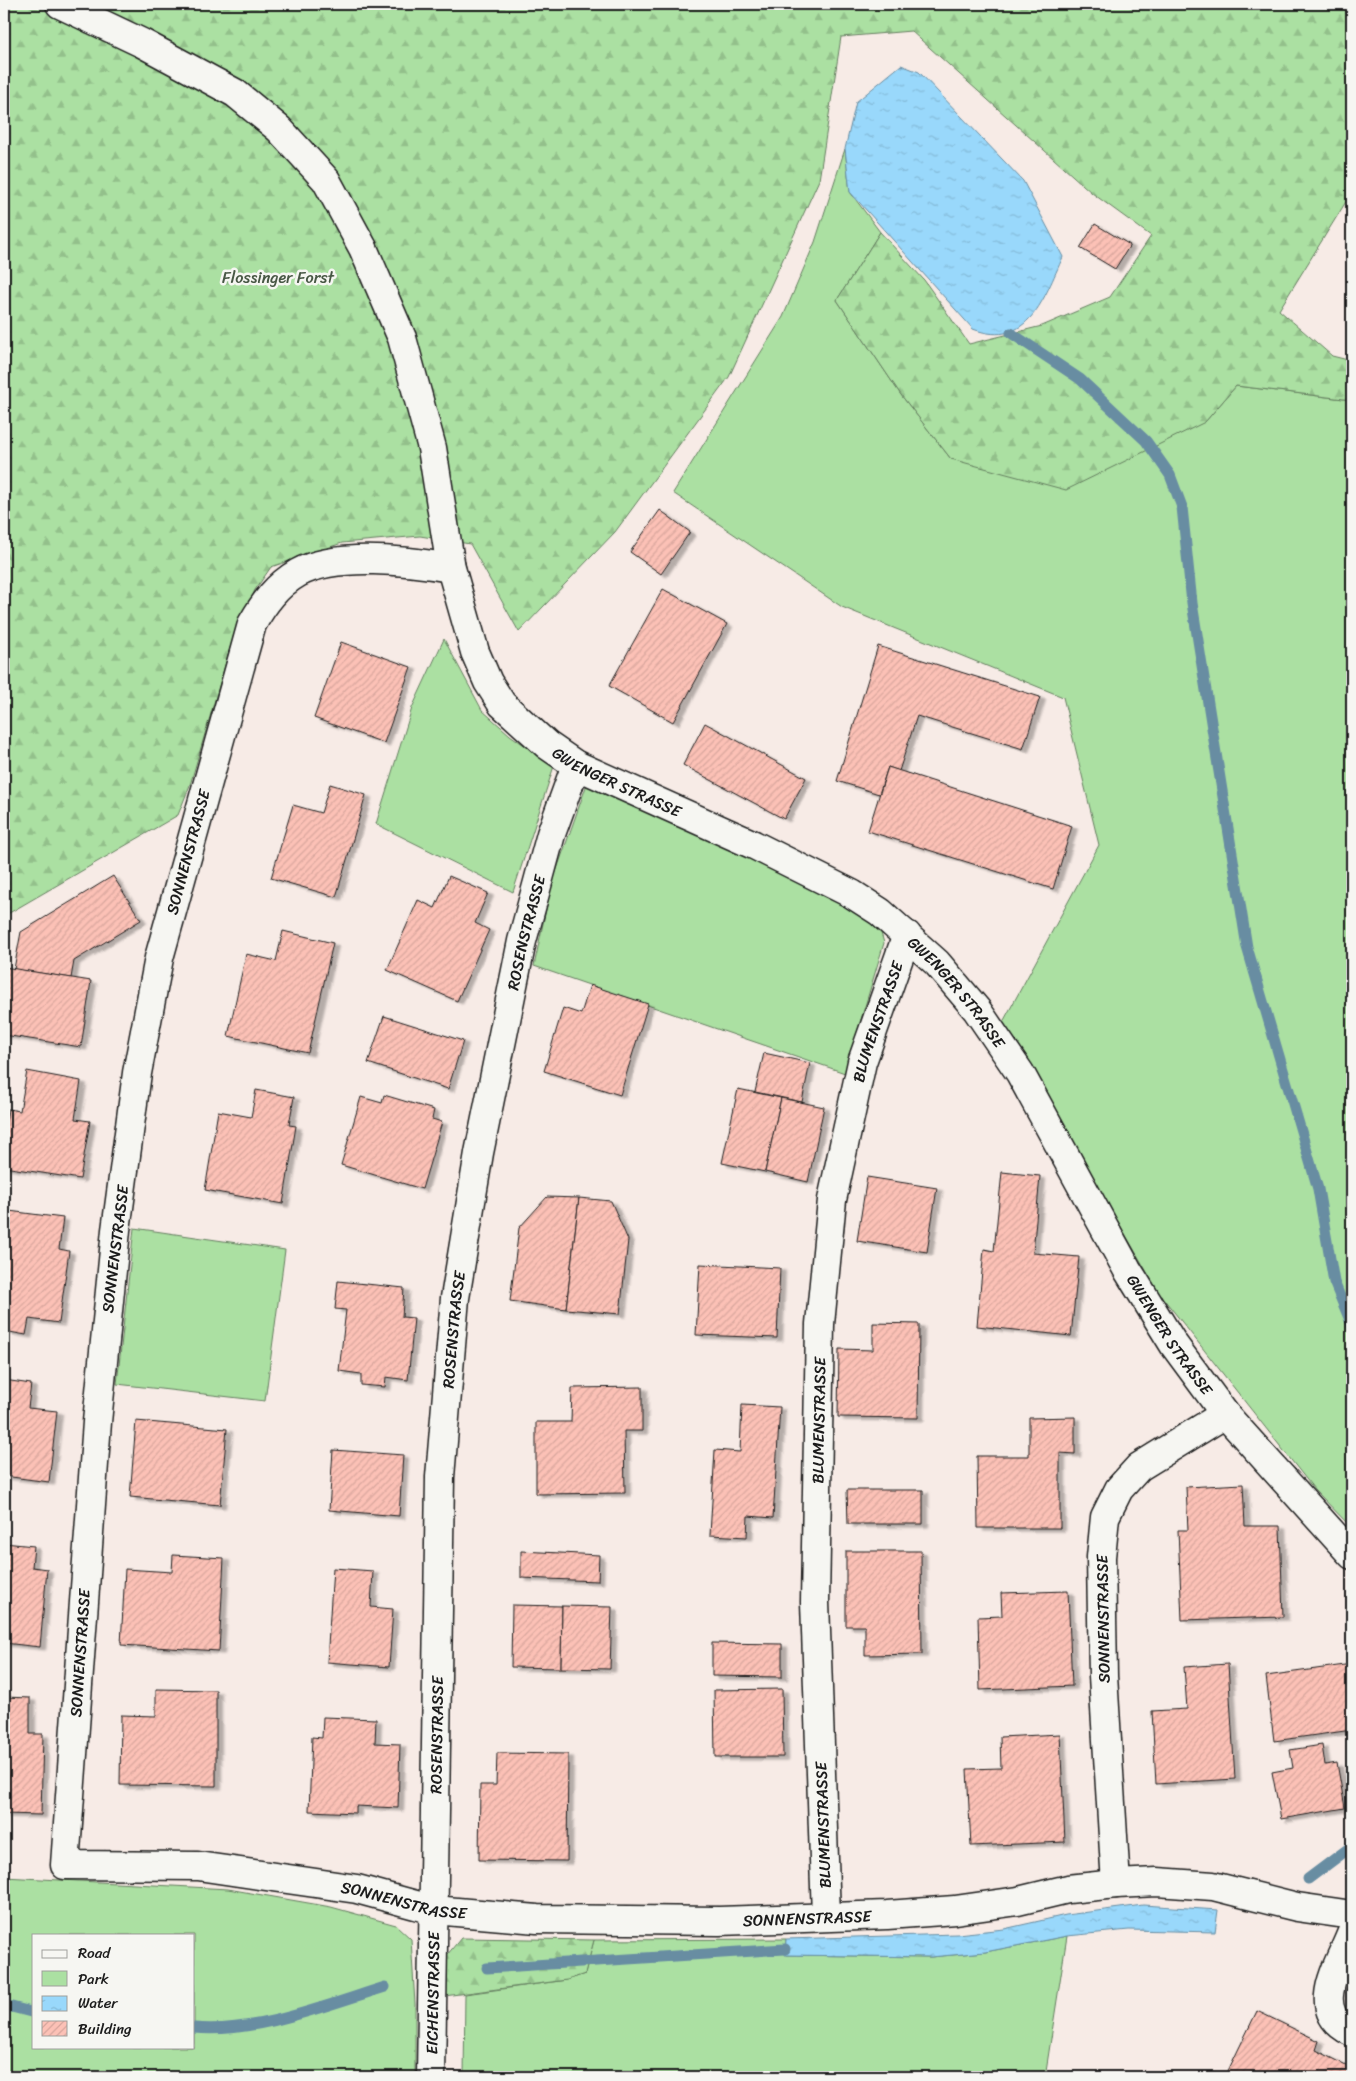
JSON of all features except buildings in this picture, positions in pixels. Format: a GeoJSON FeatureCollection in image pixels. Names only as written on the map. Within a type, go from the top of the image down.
{"type":"FeatureCollection","features":[{"type":"Feature","properties":{"kind":"street","name":"GWENGER STRASSE"},"geometry":{"type":"LineString","coordinates":[[60,4],[142,42],[235,93],[280,129],[326,180],[362,248],[402,338],[432,448],[451,568],[475,652],[488,682],[502,704],[522,724],[576,765],[826,880],[880,912],[937,964],[977,1010],[1020,1073],[1127,1269],[1174,1345],[1225,1414],[1352,1554]]}},
{"type":"Feature","properties":{"kind":"street","name":"SONNENSTRASSE"},"geometry":{"type":"LineString","coordinates":[[451,568],[388,560],[344,562],[316,566],[299,572],[279,586],[264,603],[252,624],[159,958],[138,1072],[116,1230],[98,1412],[65,1865],[198,1866],[357,1889],[434,1910],[537,1919],[611,1921],[719,1920],[887,1915],[955,1910],[1018,1901],[1068,1890],[1116,1884],[1189,1883],[1213,1886],[1297,1907],[1352,1915]]}},
{"type":"Feature","properties":{"kind":"street","name":"ROSENSTRASSE"},"geometry":{"type":"LineString","coordinates":[[434,1910],[440,1476],[455,1298],[479,1153],[522,941],[551,834],[576,765]]}},
{"type":"Feature","properties":{"kind":"street","name":"BLUMENSTRASSE"},"geometry":{"type":"LineString","coordinates":[[826,1916],[815,1602],[820,1324],[832,1200],[862,1062],[907,935]]}},
{"type":"Feature","properties":{"kind":"street","name":"SONNENSTRASSE"},"geometry":{"type":"LineString","coordinates":[[1116,1884],[1103,1676],[1101,1556],[1105,1517],[1119,1489],[1139,1467],[1225,1414]]}},
{"type":"Feature","properties":{"kind":"street","name":"EICHENSTRASSE"},"geometry":{"type":"LineString","coordinates":[[431,2077],[434,1910]]}},
{"type":"Feature","properties":{"kind":"street"},"geometry":{"type":"LineString","coordinates":[[1352,1932],[1328,1992],[1328,2008],[1333,2018],[1352,2032]]}},
{"type":"Feature","properties":{"kind":"green space","name":"Flossinger Forst"},"geometry":{"type":"Polygon","coordinates":[[[4,4],[1352,4],[1352,192],[1279,310],[1332,356],[1352,361],[1352,400],[1236,386],[1205,422],[1066,490],[951,459],[901,395],[837,300],[880,232],[924,280],[969,344],[1042,326],[1110,297],[1151,236],[1092,193],[911,31],[841,37],[819,180],[729,377],[615,532],[519,632],[470,544],[420,536],[342,543],[271,567],[255,590],[231,645],[190,785],[178,815],[4,916],[4,4]]]}},
{"type":"Feature","properties":{"kind":"green space"},"geometry":{"type":"Polygon","coordinates":[[[845,149],[850,192],[880,232],[837,300],[901,395],[951,459],[1205,422],[1236,386],[1352,400],[1352,1528],[1314,1489],[1159,1293],[1003,1022],[1099,845],[1063,697],[842,607],[673,493],[783,317],[815,242],[845,149]]]}},
{"type":"Feature","properties":{"kind":"green space"},"geometry":{"type":"Polygon","coordinates":[[[444,639],[482,710],[510,735],[554,766],[513,892],[376,824],[412,708],[444,639]]]}},
{"type":"Feature","properties":{"kind":"green space"},"geometry":{"type":"Polygon","coordinates":[[[587,784],[779,869],[862,916],[881,933],[884,943],[845,1073],[534,966],[551,886],[587,784]]]}},
{"type":"Feature","properties":{"kind":"green space"},"geometry":{"type":"Polygon","coordinates":[[[134,1228],[285,1250],[265,1401],[117,1384],[134,1228]]]}},
{"type":"Feature","properties":{"kind":"green space"},"geometry":{"type":"Polygon","coordinates":[[[4,1877],[228,1889],[331,1907],[396,1925],[411,1939],[415,2004],[415,2077],[4,2077],[4,1877]]]}},
{"type":"Feature","properties":{"kind":"green space"},"geometry":{"type":"Polygon","coordinates":[[[1067,1936],[1045,2077],[464,2077],[465,1994],[567,1980],[585,1974],[594,1940],[786,1939],[786,1955],[931,1957],[985,1952],[1067,1936]]]}},
{"type":"Feature","properties":{"kind":"green space"},"geometry":{"type":"Polygon","coordinates":[[[461,1938],[594,1940],[585,1974],[567,1980],[444,1996],[447,1955],[461,1938]]]}},
{"type":"Feature","properties":{"kind":"water"},"geometry":{"type":"Polygon","coordinates":[[[901,65],[919,72],[1023,181],[1063,257],[1049,288],[1032,316],[1021,326],[1008,332],[992,334],[973,329],[850,192],[845,149],[856,102],[901,65]]]}},
{"type":"Feature","properties":{"kind":"water"},"geometry":{"type":"Polygon","coordinates":[[[1143,1905],[1218,1910],[1215,1932],[1129,1930],[1067,1936],[985,1952],[931,1957],[785,1955],[786,1939],[957,1934],[1004,1929],[1066,1915],[1143,1905]]]}},
{"type":"Feature","properties":{"kind":"waterway"},"geometry":{"type":"LineString","coordinates":[[1011,333],[1080,379],[1146,441],[1170,475],[1182,507],[1192,603],[1247,947],[1318,1189],[1334,1282],[1352,1325]]}},
{"type":"Feature","properties":{"kind":"waterway"},"geometry":{"type":"LineString","coordinates":[[1308,1879],[1352,1846]]}},
{"type":"Feature","properties":{"kind":"waterway"},"geometry":{"type":"LineString","coordinates":[[487,1968],[785,1949]]}},
{"type":"Feature","properties":{"kind":"waterway"},"geometry":{"type":"LineString","coordinates":[[195,2028],[241,2027],[266,2022],[385,1987]]}},
{"type":"Feature","properties":{"kind":"waterway"},"geometry":{"type":"LineString","coordinates":[[4,2005],[31,2012]]}}]}
